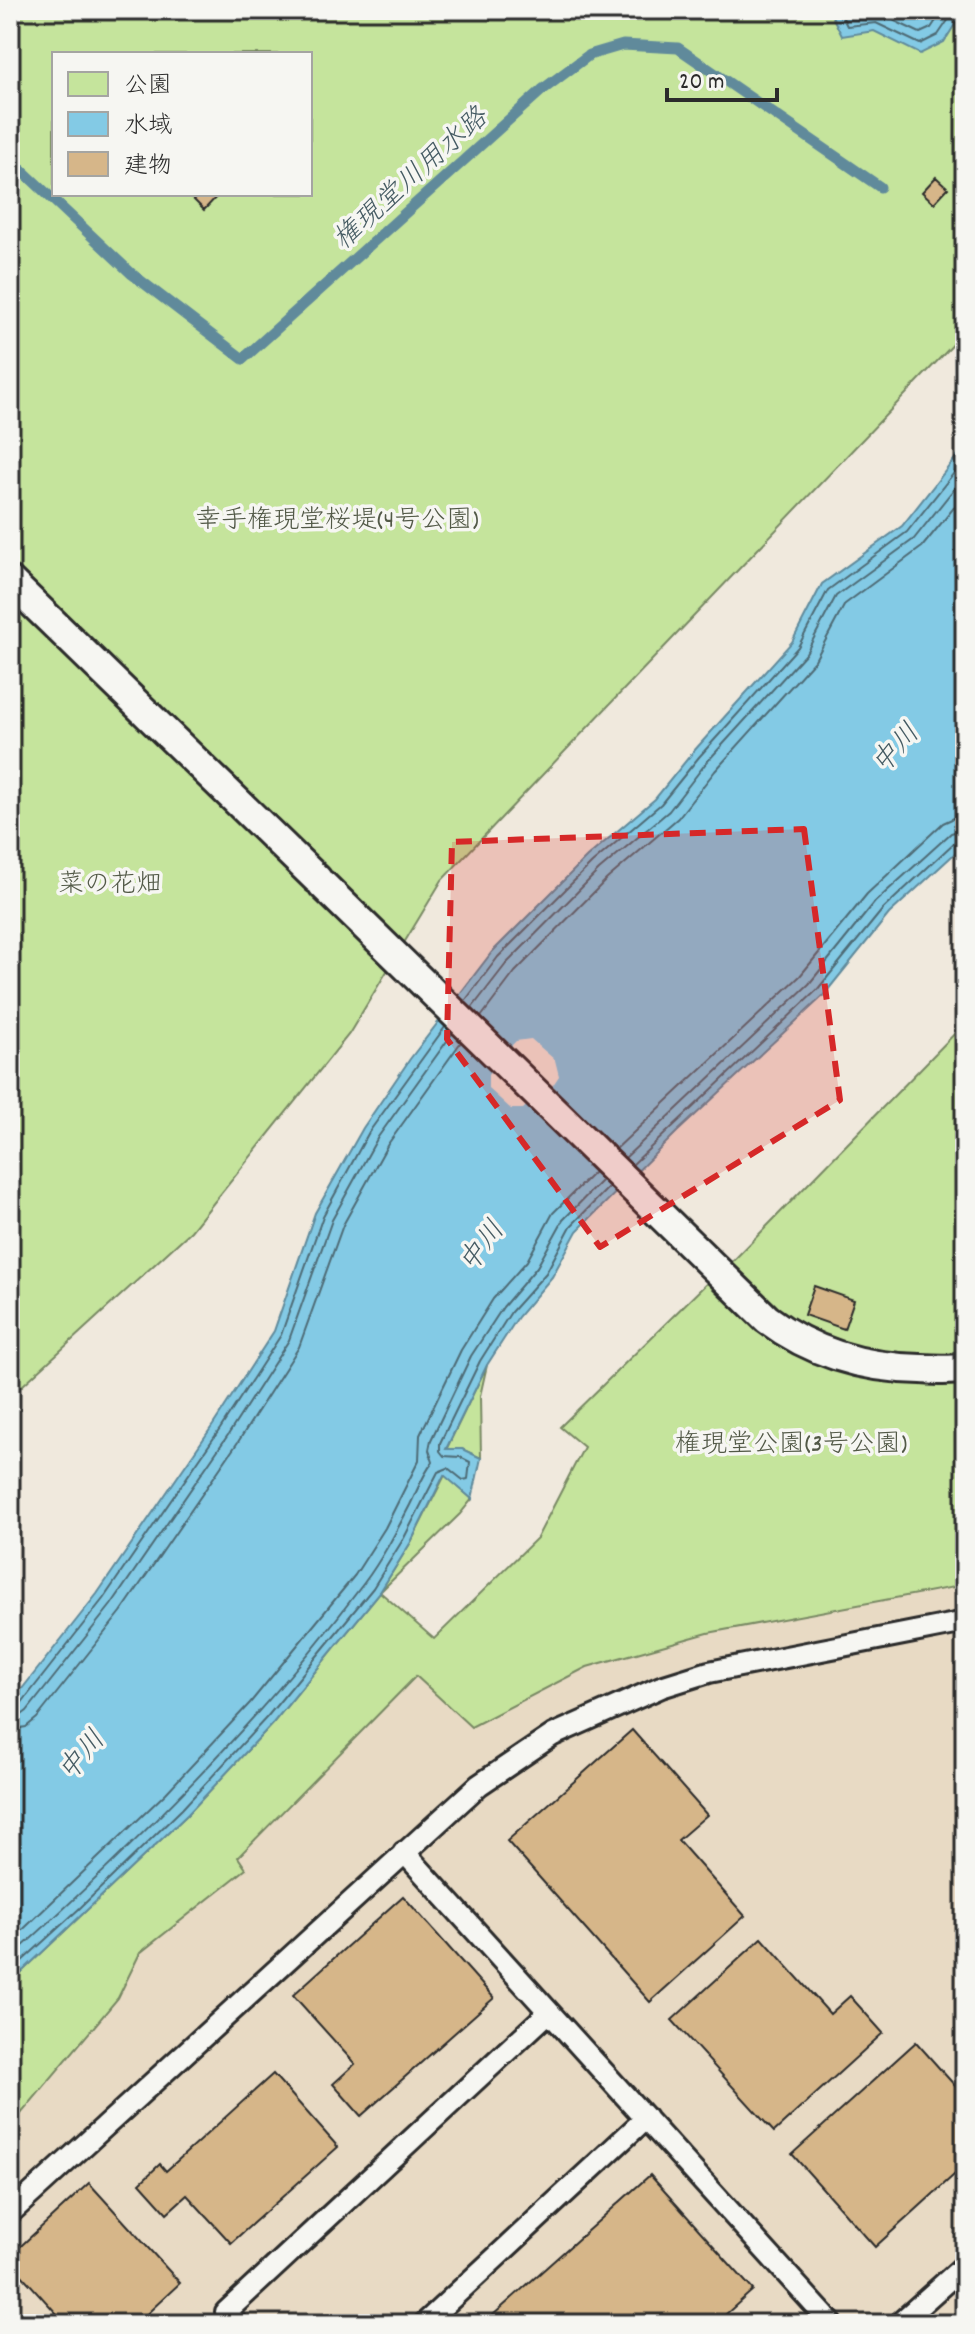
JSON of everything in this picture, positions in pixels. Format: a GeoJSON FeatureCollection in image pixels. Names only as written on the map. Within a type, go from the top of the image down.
{"type":"FeatureCollection","features":[{"type":"Feature","properties":{"kind":"street"},"geometry":{"type":"LineString","coordinates":[[10,581],[767,1319],[785,1333],[842,1360],[892,1369],[965,1368]]}},
{"type":"Feature","properties":{"kind":"lane"},"geometry":{"type":"LineString","coordinates":[[10,2213],[479,1785],[553,1735],[625,1702],[709,1672],[965,1622]]}},
{"type":"Feature","properties":{"kind":"lane"},"geometry":{"type":"LineString","coordinates":[[404,1852],[832,2324]]}},
{"type":"Feature","properties":{"kind":"lane"},"geometry":{"type":"LineString","coordinates":[[237,2324],[226,2312],[549,2012]]}},
{"type":"Feature","properties":{"kind":"lane"},"geometry":{"type":"LineString","coordinates":[[424,2324],[646,2118]]}},
{"type":"Feature","properties":{"kind":"lane"},"geometry":{"type":"LineString","coordinates":[[899,2324],[965,2265]]}},
{"type":"Feature","properties":{"kind":"highlighted area"},"geometry":{"type":"Polygon","coordinates":[[[804,829],[840,1100],[600,1247],[447,1039],[452,842],[804,829]]]}},
{"type":"Feature","properties":{"kind":"shaded area"},"geometry":{"type":"Polygon","coordinates":[[[965,1579],[965,2324],[10,2324],[10,2127],[118,1998],[140,1953],[246,1869],[237,1857],[417,1676],[471,1727],[587,1667],[708,1633],[965,1579]]]}},
{"type":"Feature","properties":{"kind":"green space","name":"幸手権現堂桜堤(4号公園)"},"geometry":{"type":"Polygon","coordinates":[[[10,10],[965,10],[965,332],[442,880],[349,1034],[191,1231],[10,1397],[10,10]]]}},
{"type":"Feature","properties":{"kind":"green space","name":"権現堂公園(3号公園)"},"geometry":{"type":"Polygon","coordinates":[[[965,1023],[965,1585],[708,1633],[587,1667],[471,1727],[416,1676],[238,1857],[246,1869],[140,1953],[118,1998],[10,2127],[10,1983],[188,1814],[273,1723],[380,1592],[434,1639],[537,1538],[584,1447],[560,1427],[734,1260],[965,1023]]]}},
{"type":"Feature","properties":{"kind":"green space"},"geometry":{"type":"Polygon","coordinates":[[[487,1365],[480,1396],[481,1458],[462,1449],[446,1450],[487,1365]]]}},
{"type":"Feature","properties":{"kind":"green space"},"geometry":{"type":"Polygon","coordinates":[[[445,1475],[472,1499],[380,1592],[411,1542],[445,1475]]]}},
{"type":"Feature","properties":{"kind":"water"},"geometry":{"type":"Polygon","coordinates":[[[829,10],[964,10],[944,42],[920,54],[874,31],[842,36],[829,10]]]}},
{"type":"Feature","properties":{"kind":"water","name":"中川"},"geometry":{"type":"Polygon","coordinates":[[[965,446],[965,844],[889,914],[823,996],[677,1132],[577,1231],[552,1277],[518,1317],[487,1365],[446,1449],[462,1449],[481,1458],[472,1499],[444,1475],[411,1542],[380,1592],[273,1723],[188,1814],[10,1983],[10,1704],[97,1594],[274,1331],[315,1213],[363,1128],[410,1059],[492,952],[587,857],[655,799],[792,642],[822,584],[902,526],[965,446]]]}},
{"type":"Feature","properties":{"kind":"pier"},"geometry":{"type":"Polygon","coordinates":[[[531,1039],[555,1060],[559,1076],[551,1088],[640,1174],[622,1192],[530,1102],[523,1109],[511,1109],[488,1088],[488,1074],[509,1048],[516,1041],[531,1039]]]}},
{"type":"Feature","properties":{"kind":"building"},"geometry":{"type":"Polygon","coordinates":[[[936,177],[948,188],[934,203],[922,192],[936,177]]]}},
{"type":"Feature","properties":{"kind":"building"},"geometry":{"type":"Polygon","coordinates":[[[190,196],[217,196],[204,210],[190,196]]]}},
{"type":"Feature","properties":{"kind":"building"},"geometry":{"type":"Polygon","coordinates":[[[814,1286],[854,1300],[844,1329],[804,1315],[814,1286]]]}},
{"type":"Feature","properties":{"kind":"building"},"geometry":{"type":"Polygon","coordinates":[[[632,1730],[707,1815],[678,1840],[745,1916],[650,2002],[507,1841],[632,1730]]]}},
{"type":"Feature","properties":{"kind":"building"},"geometry":{"type":"Polygon","coordinates":[[[403,1896],[494,1998],[361,2116],[333,2084],[355,2064],[293,1995],[403,1896]]]}},
{"type":"Feature","properties":{"kind":"building"},"geometry":{"type":"Polygon","coordinates":[[[762,1938],[830,2014],[850,1996],[883,2033],[774,2132],[672,2020],[762,1938]]]}},
{"type":"Feature","properties":{"kind":"building"},"geometry":{"type":"Polygon","coordinates":[[[916,2042],[965,2097],[965,2165],[875,2247],[792,2154],[916,2042]]]}},
{"type":"Feature","properties":{"kind":"building"},"geometry":{"type":"Polygon","coordinates":[[[273,2074],[338,2147],[231,2243],[187,2195],[167,2213],[140,2183],[160,2164],[166,2171],[273,2074]]]}},
{"type":"Feature","properties":{"kind":"building"},"geometry":{"type":"Polygon","coordinates":[[[650,2175],[753,2290],[715,2324],[483,2324],[650,2175]]]}},
{"type":"Feature","properties":{"kind":"building"},"geometry":{"type":"Polygon","coordinates":[[[89,2183],[180,2283],[136,2324],[66,2324],[10,2262],[10,2256],[89,2183]]]}},
{"type":"Feature","properties":{"kind":"waterway","name":"権現堂川用水路"},"geometry":{"type":"LineString","coordinates":[[10,159],[132,274],[243,359],[542,90],[589,55],[623,45],[678,48],[880,187]]}},
{"type":"Feature","properties":{"kind":"park label","name":"菜の花畑"},"geometry":{"type":"Point","coordinates":[110,882]}}]}
